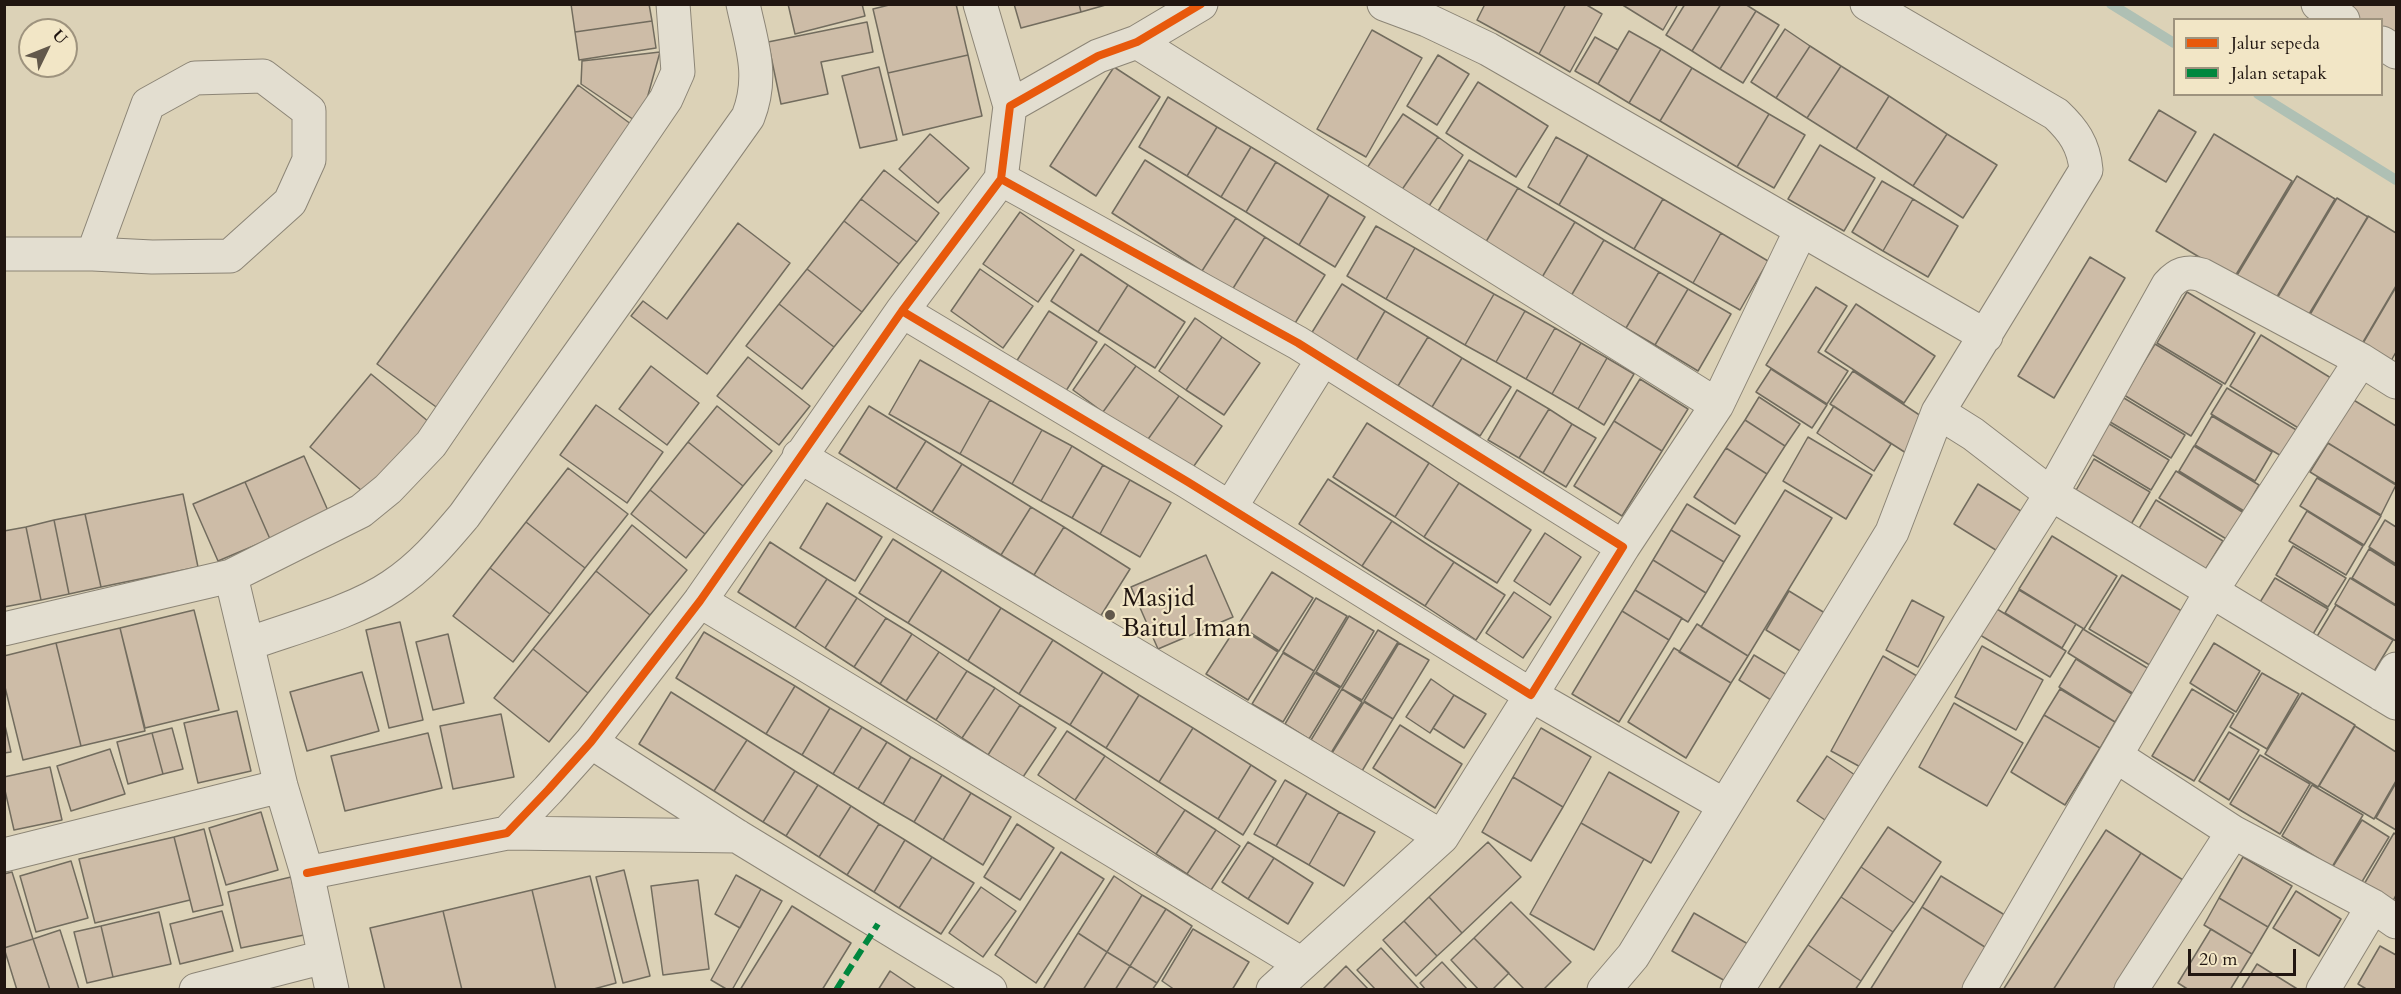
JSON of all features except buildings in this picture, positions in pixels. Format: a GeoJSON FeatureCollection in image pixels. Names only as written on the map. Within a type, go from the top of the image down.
{"type":"FeatureCollection","features":[{"type":"Feature","properties":{"kind":"street"},"geometry":{"type":"LineString","coordinates":[[4,629],[231,576],[361,511],[388,489],[431,444],[666,99],[678,72],[673,4]]}},
{"type":"Feature","properties":{"kind":"street"},"geometry":{"type":"LineString","coordinates":[[248,644],[349,608],[390,587],[417,567],[441,544],[464,516],[748,117],[757,87],[757,72],[743,4]]}},
{"type":"Feature","properties":{"kind":"street"},"geometry":{"type":"LineString","coordinates":[[507,833],[591,742],[700,600],[799,456],[1001,179],[1010,106],[980,4]]}},
{"type":"Feature","properties":{"kind":"street"},"geometry":{"type":"LineString","coordinates":[[1010,106],[1098,56],[1137,42],[1201,4]]}},
{"type":"Feature","properties":{"kind":"street"},"geometry":{"type":"LineString","coordinates":[[1383,4],[1427,20],[1488,49],[1986,336]]}},
{"type":"Feature","properties":{"kind":"street"},"geometry":{"type":"LineString","coordinates":[[1604,990],[1633,956],[1892,532],[1938,412],[2086,170],[2084,154],[2070,127],[2056,114],[1867,4]]}},
{"type":"Feature","properties":{"kind":"street"},"geometry":{"type":"LineString","coordinates":[[2318,4],[2340,18]]}},
{"type":"Feature","properties":{"kind":"street"},"geometry":{"type":"LineString","coordinates":[[1137,42],[1717,405]]}},
{"type":"Feature","properties":{"kind":"street"},"geometry":{"type":"LineString","coordinates":[[2383,44],[2397,52]]}},
{"type":"Feature","properties":{"kind":"street"},"geometry":{"type":"LineString","coordinates":[[4,254],[230,256],[290,202],[309,160],[309,111],[263,76],[195,78],[148,104],[93,254]]}},
{"type":"Feature","properties":{"kind":"street"},"geometry":{"type":"LineString","coordinates":[[1001,179],[1298,343],[1623,547]]}},
{"type":"Feature","properties":{"kind":"street"},"geometry":{"type":"LineString","coordinates":[[1273,990],[1300,963],[1442,837],[1623,547],[1717,405],[1801,230]]}},
{"type":"Feature","properties":{"kind":"street"},"geometry":{"type":"LineString","coordinates":[[1737,990],[2051,494],[2168,285],[2181,274],[2202,274],[2397,381]]}},
{"type":"Feature","properties":{"kind":"street"},"geometry":{"type":"LineString","coordinates":[[902,312],[1230,508],[1531,695],[1724,805]]}},
{"type":"Feature","properties":{"kind":"street"},"geometry":{"type":"LineString","coordinates":[[1230,508],[1323,359]]}},
{"type":"Feature","properties":{"kind":"street"},"geometry":{"type":"LineString","coordinates":[[1979,990],[2212,590],[2361,360]]}},
{"type":"Feature","properties":{"kind":"street"},"geometry":{"type":"LineString","coordinates":[[1938,412],[1973,434],[2051,494],[2212,590],[2391,689]]}},
{"type":"Feature","properties":{"kind":"street"},"geometry":{"type":"LineString","coordinates":[[799,456],[1442,837]]}},
{"type":"Feature","properties":{"kind":"street"},"geometry":{"type":"LineString","coordinates":[[231,576],[281,786],[307,873],[332,990]]}},
{"type":"Feature","properties":{"kind":"street"},"geometry":{"type":"LineString","coordinates":[[700,600],[1300,963]]}},
{"type":"Feature","properties":{"kind":"street"},"geometry":{"type":"LineString","coordinates":[[591,742],[737,836],[990,990]]}},
{"type":"Feature","properties":{"kind":"street"},"geometry":{"type":"LineString","coordinates":[[2116,756],[2233,832],[2385,914],[2323,990]]}},
{"type":"Feature","properties":{"kind":"street"},"geometry":{"type":"LineString","coordinates":[[4,855],[281,786]]}},
{"type":"Feature","properties":{"kind":"street"},"geometry":{"type":"LineString","coordinates":[[2131,990],[2233,832]]}},
{"type":"Feature","properties":{"kind":"street"},"geometry":{"type":"LineString","coordinates":[[307,873],[507,833],[737,836]]}},
{"type":"Feature","properties":{"kind":"street"},"geometry":{"type":"LineString","coordinates":[[196,990],[324,957]]}},
{"type":"Feature","properties":{"kind":"waterway"},"geometry":{"type":"LineString","coordinates":[[2111,4],[2173,42]]}},
{"type":"Feature","properties":{"kind":"waterway"},"geometry":{"type":"LineString","coordinates":[[2261,96],[2396,180]]}},
{"type":"Feature","properties":{"kind":"marked path"},"geometry":{"type":"LineString","coordinates":[[836,990],[878,924]]}},
{"type":"Feature","properties":{"kind":"cycle path"},"geometry":{"type":"LineString","coordinates":[[307,873],[507,833],[591,742],[700,601],[902,311],[1001,179],[1010,106],[1098,56],[1137,42],[1201,4]]}},
{"type":"Feature","properties":{"kind":"cycle path"},"geometry":{"type":"LineString","coordinates":[[902,311],[1188,482],[1531,695],[1623,547],[1298,343],[1001,179]]}},
{"type":"Feature","properties":{"kind":"place","name":"Masjid Baitul Iman"},"geometry":{"type":"Point","coordinates":[1110,615]}}]}
